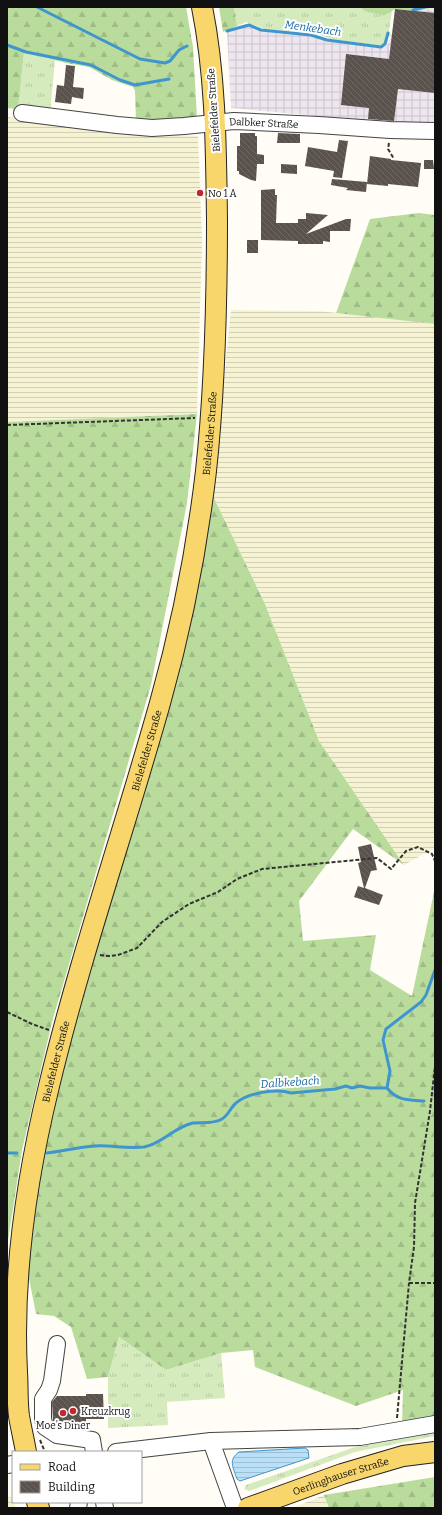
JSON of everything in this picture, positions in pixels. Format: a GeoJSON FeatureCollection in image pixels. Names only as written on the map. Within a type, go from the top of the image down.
{"type":"FeatureCollection","features":[{"type":"Feature","properties":{"kind":"main road","name":"Bielefelder Straße"},"geometry":{"type":"LineString","coordinates":[[39,1451],[19,1416],[16,1355],[16,1296],[21,1236],[29,1177],[42,1113],[64,1024],[84,952],[161,701],[192,564],[206,473],[216,305],[217,243],[215,123],[208,39],[202,7]]}},
{"type":"Feature","properties":{"kind":"main road","name":"Oerlinghauser Straße"},"geometry":{"type":"LineString","coordinates":[[248,1508],[349,1472],[403,1456],[435,1452]]}},
{"type":"Feature","properties":{"kind":"street","name":"Dalbker Straße"},"geometry":{"type":"LineString","coordinates":[[22,113],[152,128],[234,121],[319,124],[390,130],[435,131]]}},
{"type":"Feature","properties":{"kind":"street"},"geometry":{"type":"LineString","coordinates":[[57,1344],[52,1380],[49,1390],[43,1399],[43,1420],[45,1427],[57,1435],[92,1440],[94,1451]]}},
{"type":"Feature","properties":{"kind":"street"},"geometry":{"type":"LineString","coordinates":[[125,1451],[211,1441],[360,1437],[435,1424]]}},
{"type":"Feature","properties":{"kind":"street"},"geometry":{"type":"LineString","coordinates":[[211,1441],[235,1508]]}},
{"type":"Feature","properties":{"kind":"path"},"geometry":{"type":"LineString","coordinates":[[390,130],[388,149],[394,159]]}},
{"type":"Feature","properties":{"kind":"path"},"geometry":{"type":"LineString","coordinates":[[7,425],[210,417]]}},
{"type":"Feature","properties":{"kind":"path"},"geometry":{"type":"LineString","coordinates":[[84,952],[109,956],[118,955],[136,948],[162,922],[189,904],[218,892],[237,879],[262,869],[377,858],[390,869],[406,851],[418,847],[432,854],[435,861]]}},
{"type":"Feature","properties":{"kind":"path"},"geometry":{"type":"LineString","coordinates":[[7,1012],[32,1024],[52,1031]]}},
{"type":"Feature","properties":{"kind":"path"},"geometry":{"type":"LineString","coordinates":[[397,1420],[409,1283],[414,1247],[415,1203],[430,1111],[435,1066]]}},
{"type":"Feature","properties":{"kind":"path"},"geometry":{"type":"LineString","coordinates":[[430,1111],[435,1111]]}},
{"type":"Feature","properties":{"kind":"path"},"geometry":{"type":"LineString","coordinates":[[409,1283],[435,1283]]}},
{"type":"Feature","properties":{"kind":"shaded area"},"geometry":{"type":"Polygon","coordinates":[[[435,7],[435,126],[231,108],[227,32],[246,24],[264,30],[314,35],[330,40],[384,47],[388,44],[393,31],[395,9],[417,11],[435,7]]]}},
{"type":"Feature","properties":{"kind":"shaded area"},"geometry":{"type":"Polygon","coordinates":[[[7,117],[157,134],[198,136],[202,240],[197,414],[7,422],[7,117]]]}},
{"type":"Feature","properties":{"kind":"shaded area"},"geometry":{"type":"Polygon","coordinates":[[[231,310],[319,311],[435,324],[435,848],[404,865],[319,741],[265,604],[212,494],[231,310]]]}},
{"type":"Feature","properties":{"kind":"shaded area"},"geometry":{"type":"Polygon","coordinates":[[[324,1495],[329,1508],[292,1508],[324,1495]]]}},
{"type":"Feature","properties":{"kind":"shaded area"},"geometry":{"type":"Polygon","coordinates":[[[7,1497],[12,1498],[12,1503],[14,1503],[16,1508],[7,1508],[7,1497]]]}},
{"type":"Feature","properties":{"kind":"green space"},"geometry":{"type":"Polygon","coordinates":[[[7,7],[186,7],[193,47],[197,118],[136,121],[135,91],[133,87],[112,80],[89,67],[66,63],[24,52],[18,109],[7,108],[7,7]]]}},
{"type":"Feature","properties":{"kind":"green space"},"geometry":{"type":"Polygon","coordinates":[[[219,7],[234,7],[237,26],[223,32],[219,7]]]}},
{"type":"Feature","properties":{"kind":"green space"},"geometry":{"type":"Polygon","coordinates":[[[234,7],[360,7],[364,11],[384,16],[392,11],[389,31],[391,35],[388,38],[387,44],[384,46],[331,39],[314,33],[265,29],[246,22],[237,26],[234,7]]]}},
{"type":"Feature","properties":{"kind":"green space"},"geometry":{"type":"Polygon","coordinates":[[[360,7],[435,7],[417,11],[395,9],[384,16],[364,11],[360,7]]]}},
{"type":"Feature","properties":{"kind":"green space"},"geometry":{"type":"Polygon","coordinates":[[[24,52],[55,60],[50,112],[18,109],[24,52]]]}},
{"type":"Feature","properties":{"kind":"green space"},"geometry":{"type":"Polygon","coordinates":[[[419,213],[435,215],[435,324],[336,313],[370,219],[419,213]]]}},
{"type":"Feature","properties":{"kind":"green space"},"geometry":{"type":"Polygon","coordinates":[[[197,414],[187,503],[151,685],[52,1022],[22,1150],[7,1247],[7,422],[197,414]]]}},
{"type":"Feature","properties":{"kind":"green space"},"geometry":{"type":"Polygon","coordinates":[[[212,494],[265,604],[319,741],[404,865],[353,829],[299,901],[303,941],[376,935],[370,970],[412,996],[435,887],[435,1420],[402,1426],[403,1390],[356,1406],[255,1367],[253,1350],[221,1353],[166,1370],[119,1337],[108,1377],[87,1379],[71,1327],[54,1316],[36,1314],[27,1268],[36,1163],[212,494]]]}},
{"type":"Feature","properties":{"kind":"green space"},"geometry":{"type":"Polygon","coordinates":[[[119,1337],[166,1370],[221,1353],[225,1398],[167,1402],[168,1425],[108,1428],[108,1377],[119,1337]]]}},
{"type":"Feature","properties":{"kind":"green space"},"geometry":{"type":"Polygon","coordinates":[[[435,1432],[435,1436],[355,1452],[249,1491],[244,1489],[246,1485],[355,1447],[435,1432]]]}},
{"type":"Feature","properties":{"kind":"green space"},"geometry":{"type":"Polygon","coordinates":[[[435,1477],[435,1508],[329,1508],[324,1495],[435,1477]]]}},
{"type":"Feature","properties":{"kind":"water"},"geometry":{"type":"Polygon","coordinates":[[[305,1448],[308,1450],[309,1458],[240,1481],[237,1479],[232,1464],[233,1458],[239,1452],[305,1448]]]}},
{"type":"Feature","properties":{"kind":"building"},"geometry":{"type":"Polygon","coordinates":[[[395,9],[435,13],[435,93],[398,89],[394,121],[368,119],[369,108],[341,105],[346,54],[389,59],[395,9]]]}},
{"type":"Feature","properties":{"kind":"building"},"geometry":{"type":"Polygon","coordinates":[[[66,65],[75,66],[73,87],[84,88],[83,99],[72,97],[71,104],[55,102],[57,85],[64,86],[66,65]]]}},
{"type":"Feature","properties":{"kind":"building"},"geometry":{"type":"Polygon","coordinates":[[[240,133],[255,133],[255,136],[257,136],[257,154],[264,155],[264,164],[257,164],[256,181],[239,174],[239,171],[237,171],[237,146],[240,146],[240,133]]]}},
{"type":"Feature","properties":{"kind":"building"},"geometry":{"type":"Polygon","coordinates":[[[278,133],[300,134],[300,143],[277,143],[278,133]]]}},
{"type":"Feature","properties":{"kind":"building"},"geometry":{"type":"Polygon","coordinates":[[[339,140],[348,141],[342,178],[333,177],[334,171],[305,166],[308,147],[337,152],[339,140]]]}},
{"type":"Feature","properties":{"kind":"building"},"geometry":{"type":"Polygon","coordinates":[[[370,156],[421,163],[418,187],[388,184],[388,186],[367,184],[370,156]]]}},
{"type":"Feature","properties":{"kind":"building"},"geometry":{"type":"Polygon","coordinates":[[[424,160],[433,160],[434,169],[424,169],[424,160]]]}},
{"type":"Feature","properties":{"kind":"building"},"geometry":{"type":"Polygon","coordinates":[[[281,164],[297,165],[297,174],[281,173],[281,164]]]}},
{"type":"Feature","properties":{"kind":"building"},"geometry":{"type":"Polygon","coordinates":[[[332,179],[367,182],[366,192],[346,190],[348,188],[331,185],[332,179]]]}},
{"type":"Feature","properties":{"kind":"building"},"geometry":{"type":"Polygon","coordinates":[[[275,189],[275,195],[277,195],[276,223],[298,223],[298,219],[306,219],[306,213],[328,215],[306,234],[346,219],[351,219],[350,231],[330,231],[330,242],[323,241],[323,244],[298,244],[298,241],[261,240],[261,190],[275,189]]]}},
{"type":"Feature","properties":{"kind":"building"},"geometry":{"type":"Polygon","coordinates":[[[247,240],[258,240],[258,253],[247,253],[247,240]]]}},
{"type":"Feature","properties":{"kind":"building"},"geometry":{"type":"Polygon","coordinates":[[[371,844],[377,870],[371,871],[365,888],[383,895],[379,905],[354,897],[358,886],[364,888],[358,863],[361,862],[358,847],[371,844]]]}},
{"type":"Feature","properties":{"kind":"building"},"geometry":{"type":"Polygon","coordinates":[[[86,1394],[103,1394],[104,1419],[86,1419],[86,1424],[58,1424],[53,1421],[52,1402],[57,1396],[86,1396],[86,1394]]]}},
{"type":"Feature","properties":{"kind":"waterway","name":"Menkebach"},"geometry":{"type":"LineString","coordinates":[[37,7],[140,59],[165,63],[170,61],[179,50],[187,46]]}},
{"type":"Feature","properties":{"kind":"waterway","name":"Menkebach"},"geometry":{"type":"LineString","coordinates":[[413,10],[425,7]]}},
{"type":"Feature","properties":{"kind":"waterway","name":"Menkebach"},"geometry":{"type":"LineString","coordinates":[[227,31],[249,25],[261,30],[311,35],[327,40],[381,47],[385,44],[388,33]]}},
{"type":"Feature","properties":{"kind":"waterway","name":"Menkebach"},"geometry":{"type":"LineString","coordinates":[[7,45],[26,52],[91,65],[120,80],[135,85],[169,79]]}},
{"type":"Feature","properties":{"kind":"waterway"},"geometry":{"type":"LineString","coordinates":[[387,1088],[390,1071],[383,1040],[386,1029],[421,1002],[426,995],[435,970]]}},
{"type":"Feature","properties":{"kind":"waterway","name":"Dalbkebach"},"geometry":{"type":"LineString","coordinates":[[47,1153],[95,1146],[144,1147],[157,1143],[186,1125],[193,1123],[214,1122],[223,1119],[241,1099],[262,1092],[278,1091],[291,1093],[335,1089],[346,1086],[352,1088],[360,1086],[370,1088],[387,1088],[399,1098],[424,1101]]}},
{"type":"Feature","properties":{"kind":"waterway","name":"Dalbkebach"},"geometry":{"type":"LineString","coordinates":[[7,1153],[17,1153]]}},
{"type":"Feature","properties":{"kind":"place","name":"No 1 A"},"geometry":{"type":"Point","coordinates":[200,193]}},
{"type":"Feature","properties":{"kind":"place","name":"Kreuzkrug"},"geometry":{"type":"Point","coordinates":[73,1411]}},
{"type":"Feature","properties":{"kind":"place","name":"Moe’s Diner"},"geometry":{"type":"Point","coordinates":[63,1413]}}]}
